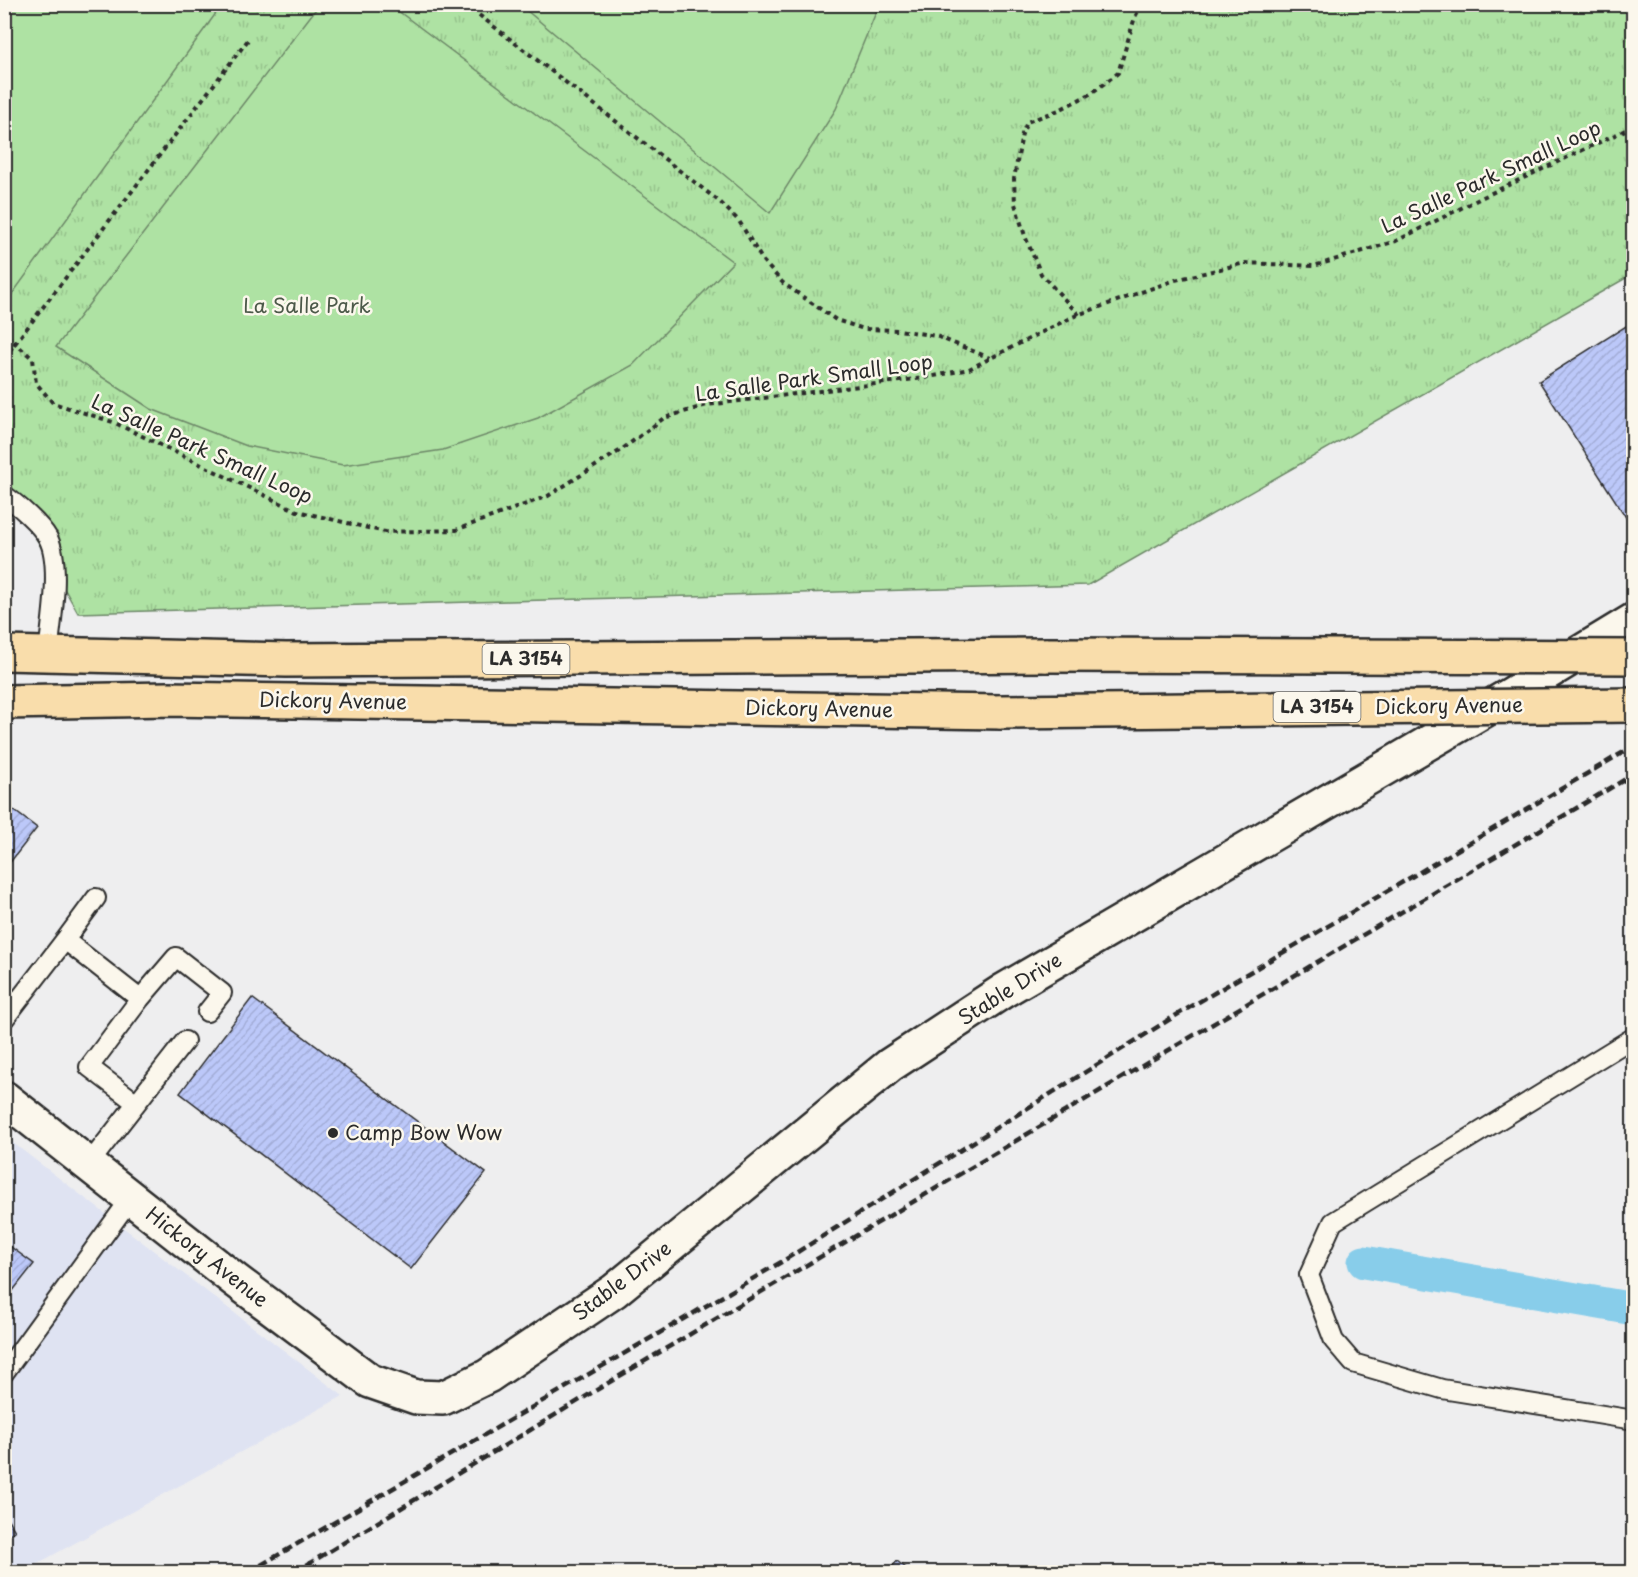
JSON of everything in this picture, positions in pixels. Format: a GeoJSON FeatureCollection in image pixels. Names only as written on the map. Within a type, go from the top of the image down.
{"type":"FeatureCollection","features":[{"type":"Feature","properties":{"kind":"main road","name":"Dickory Avenue"},"geometry":{"type":"LineString","coordinates":[[4,652],[286,660],[1047,655],[1634,657]]}},
{"type":"Feature","properties":{"kind":"main road","name":"Dickory Avenue"},"geometry":{"type":"LineString","coordinates":[[4,702],[168,699],[1001,712],[1634,705]]}},
{"type":"Feature","properties":{"kind":"street","name":"Stable Drive"},"geometry":{"type":"LineString","coordinates":[[420,1396],[443,1398],[488,1376],[615,1291],[890,1065],[1003,991],[1512,694],[1634,620]]}},
{"type":"Feature","properties":{"kind":"street","name":"Hickory Avenue"},"geometry":{"type":"LineString","coordinates":[[4,1098],[235,1280],[370,1381],[420,1396]]}},
{"type":"Feature","properties":{"kind":"lane"},"geometry":{"type":"LineString","coordinates":[[4,495],[19,505],[48,538],[56,571],[48,654]]}},
{"type":"Feature","properties":{"kind":"lane"},"geometry":{"type":"LineString","coordinates":[[5,1018],[96,898]]}},
{"type":"Feature","properties":{"kind":"lane"},"geometry":{"type":"LineString","coordinates":[[65,940],[140,999]]}},
{"type":"Feature","properties":{"kind":"lane"},"geometry":{"type":"LineString","coordinates":[[135,1102],[89,1067],[140,999],[176,957],[222,993],[207,1012]]}},
{"type":"Feature","properties":{"kind":"lane"},"geometry":{"type":"LineString","coordinates":[[1634,1037],[1333,1222],[1310,1275],[1334,1341],[1353,1362],[1442,1389],[1634,1420]]}},
{"type":"Feature","properties":{"kind":"lane"},"geometry":{"type":"LineString","coordinates":[[88,1165],[185,1041]]}},
{"type":"Feature","properties":{"kind":"lane"},"geometry":{"type":"LineString","coordinates":[[4,1373],[131,1198]]}},
{"type":"Feature","properties":{"kind":"path"},"geometry":{"type":"LineString","coordinates":[[1079,315],[1058,295],[1041,274],[1018,215],[1014,179],[1022,134],[1028,122],[1080,99],[1118,73],[1135,17],[1142,4]]}},
{"type":"Feature","properties":{"kind":"path"},"geometry":{"type":"LineString","coordinates":[[479,15],[720,202],[739,221],[763,261],[783,283],[836,320],[864,329],[899,330],[936,336],[991,358]]}},
{"type":"Feature","properties":{"kind":"path"},"geometry":{"type":"LineString","coordinates":[[4,358],[248,40]]}},
{"type":"Feature","properties":{"kind":"path","name":"La Salle Park Small Loop"},"geometry":{"type":"LineString","coordinates":[[15,343],[33,359],[36,383],[53,403],[113,422],[297,511],[384,532],[456,530],[548,496],[621,450],[664,418],[707,405],[924,378],[969,369],[1072,317],[1175,280],[1245,263],[1314,266],[1396,241],[1634,126]]}},
{"type":"Feature","properties":{"kind":"path"},"geometry":{"type":"LineString","coordinates":[[1072,317],[1073,308]]}},
{"type":"Feature","properties":{"kind":"path"},"geometry":{"type":"LineString","coordinates":[[4,340],[15,343]]}},
{"type":"Feature","properties":{"kind":"shaded area"},"geometry":{"type":"Polygon","coordinates":[[[4,1136],[343,1396],[22,1572],[4,1572],[4,1136]]]}},
{"type":"Feature","properties":{"kind":"green space","name":"La Salle Park"},"geometry":{"type":"Polygon","coordinates":[[[4,5],[1633,5],[1633,274],[1088,585],[78,613],[5,483],[4,5]]]}},
{"type":"Feature","properties":{"kind":"green space"},"geometry":{"type":"Polygon","coordinates":[[[4,5],[222,5],[5,304],[4,5]]]}},
{"type":"Feature","properties":{"kind":"green space"},"geometry":{"type":"Polygon","coordinates":[[[319,5],[390,5],[733,262],[633,365],[538,418],[443,450],[343,465],[247,446],[151,409],[56,347],[319,5]]]}},
{"type":"Feature","properties":{"kind":"green space"},"geometry":{"type":"Polygon","coordinates":[[[520,5],[879,5],[836,109],[770,213],[520,5]]]}},
{"type":"Feature","properties":{"kind":"building"},"geometry":{"type":"Polygon","coordinates":[[[1634,321],[1634,530],[1539,381],[1634,321]]]}},
{"type":"Feature","properties":{"kind":"building"},"geometry":{"type":"Polygon","coordinates":[[[4,803],[37,828],[4,870],[4,803]]]}},
{"type":"Feature","properties":{"kind":"building","name":"Camp Bow Wow"},"geometry":{"type":"Polygon","coordinates":[[[252,998],[486,1173],[411,1269],[180,1093],[252,998]]]}},
{"type":"Feature","properties":{"kind":"building"},"geometry":{"type":"Polygon","coordinates":[[[4,1242],[34,1264],[4,1302],[4,1242]]]}},
{"type":"Feature","properties":{"kind":"building"},"geometry":{"type":"Polygon","coordinates":[[[4,1513],[15,1531],[4,1537],[4,1513]]]}},
{"type":"Feature","properties":{"kind":"building"},"geometry":{"type":"Polygon","coordinates":[[[897,1561],[911,1572],[888,1572],[897,1561]]]}},
{"type":"Feature","properties":{"kind":"waterway"},"geometry":{"type":"LineString","coordinates":[[1364,1262],[1634,1309]]}},
{"type":"Feature","properties":{"kind":"railway"},"geometry":{"type":"LineString","coordinates":[[249,1572],[783,1261],[1175,1016],[1634,746]]}},
{"type":"Feature","properties":{"kind":"railway"},"geometry":{"type":"LineString","coordinates":[[295,1572],[623,1374],[1634,774]]}},
{"type":"Feature","properties":{"kind":"place","name":"Camp Bow Wow"},"geometry":{"type":"Point","coordinates":[333,1133]}}]}
